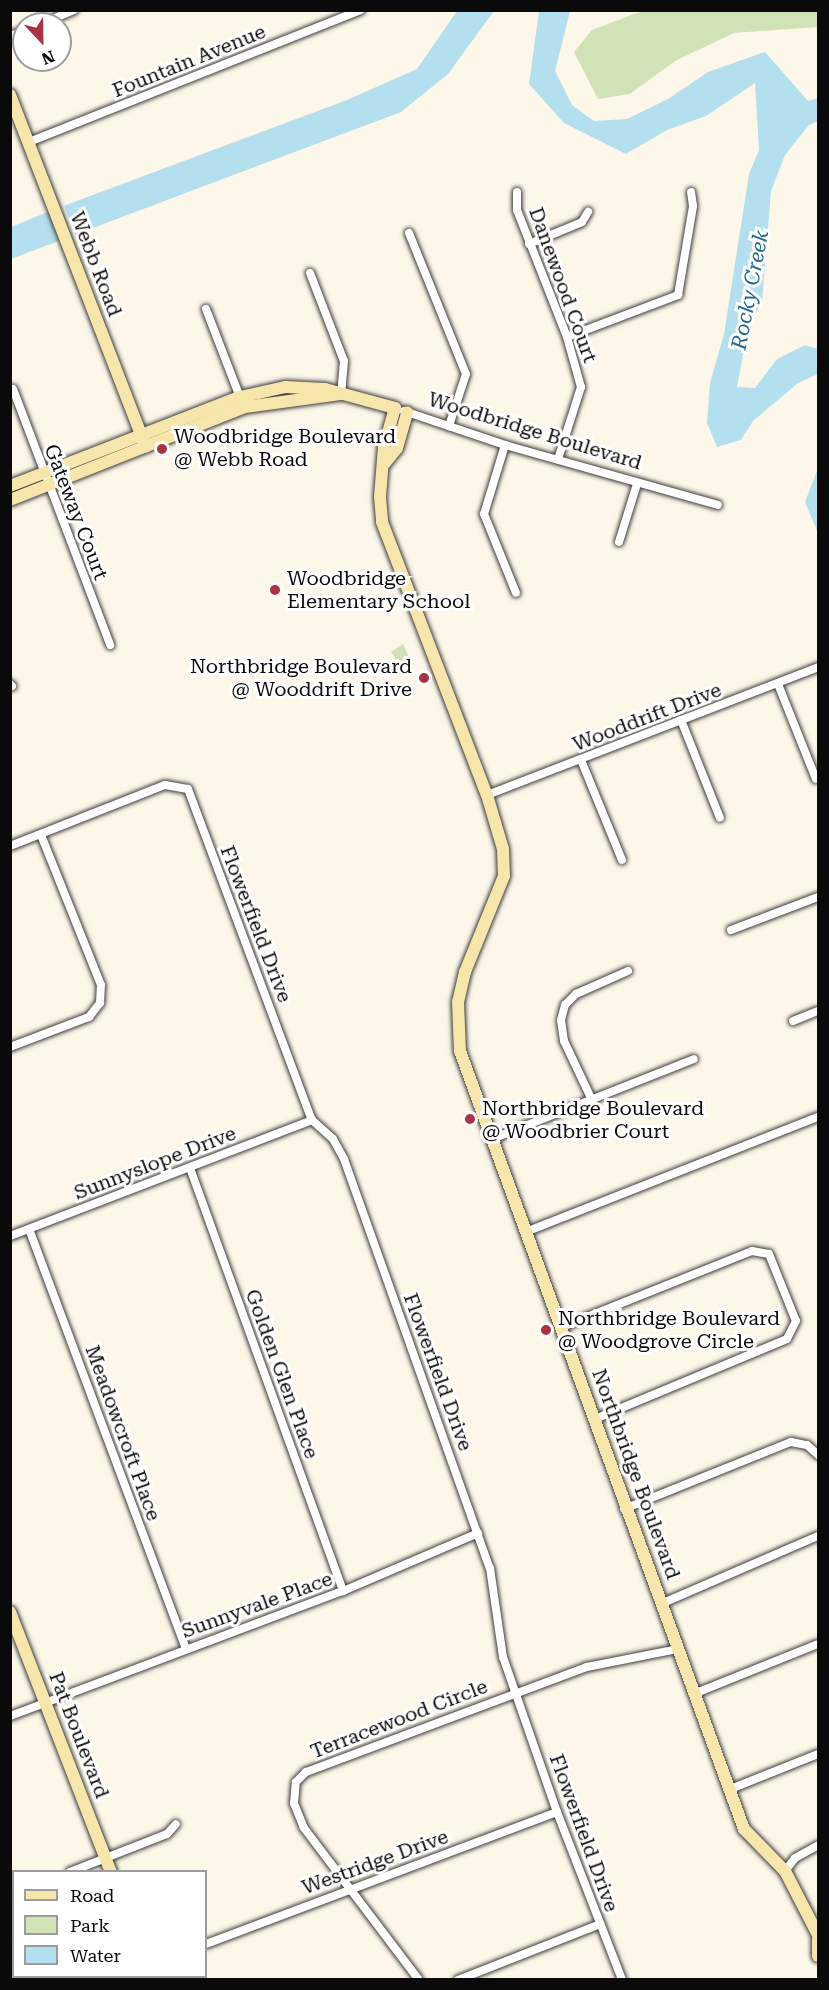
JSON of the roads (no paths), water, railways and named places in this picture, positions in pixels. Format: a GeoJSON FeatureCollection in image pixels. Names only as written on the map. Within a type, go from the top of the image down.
{"type":"FeatureCollection","features":[{"type":"Feature","properties":{"kind":"street","name":"Fountain Avenue"},"geometry":{"type":"LineString","coordinates":[[29,142],[361,10]]}},
{"type":"Feature","properties":{"kind":"street","name":"Webb Road"},"geometry":{"type":"LineString","coordinates":[[10,94],[144,441]]}},
{"type":"Feature","properties":{"kind":"street","name":"Danewood Court"},"geometry":{"type":"LineString","coordinates":[[517,192],[517,210],[567,337],[580,387],[558,459]]}},
{"type":"Feature","properties":{"kind":"street"},"geometry":{"type":"LineString","coordinates":[[567,337],[678,296],[693,206],[691,192]]}},
{"type":"Feature","properties":{"kind":"street"},"geometry":{"type":"LineString","coordinates":[[530,244],[582,222],[588,212]]}},
{"type":"Feature","properties":{"kind":"street"},"geometry":{"type":"LineString","coordinates":[[409,233],[466,374],[449,426]]}},
{"type":"Feature","properties":{"kind":"street"},"geometry":{"type":"LineString","coordinates":[[310,273],[344,361],[341,393]]}},
{"type":"Feature","properties":{"kind":"street"},"geometry":{"type":"LineString","coordinates":[[206,309],[240,397]]}},
{"type":"Feature","properties":{"kind":"street","name":"Woodbridge Boulevard"},"geometry":{"type":"LineString","coordinates":[[144,441],[240,397],[285,387],[309,387],[341,393],[401,410],[505,445],[718,505]]}},
{"type":"Feature","properties":{"kind":"street","name":"Gateway Court"},"geometry":{"type":"LineString","coordinates":[[12,389],[110,645]]}},
{"type":"Feature","properties":{"kind":"street","name":"Woodbridge Boulevard"},"geometry":{"type":"LineString","coordinates":[[10,500],[46,479],[144,441],[244,407],[341,393]]}},
{"type":"Feature","properties":{"kind":"street","name":"Northbridge Boulevard"},"geometry":{"type":"LineString","coordinates":[[401,410],[384,447],[385,463],[380,497],[387,541],[487,795],[503,849],[504,876],[465,972],[457,1027],[460,1052],[528,1231],[595,1419],[624,1509],[696,1693],[728,1790],[744,1829],[785,1871],[819,1937],[819,1956]]}},
{"type":"Feature","properties":{"kind":"street"},"geometry":{"type":"LineString","coordinates":[[505,445],[484,514],[516,593]]}},
{"type":"Feature","properties":{"kind":"street","name":"Woodbridge Boulevard"},"geometry":{"type":"LineString","coordinates":[[10,486],[46,479]]}},
{"type":"Feature","properties":{"kind":"street"},"geometry":{"type":"LineString","coordinates":[[619,542],[637,484]]}},
{"type":"Feature","properties":{"kind":"street","name":"Wooddrift Drive"},"geometry":{"type":"LineString","coordinates":[[487,795],[819,667]]}},
{"type":"Feature","properties":{"kind":"street"},"geometry":{"type":"LineString","coordinates":[[778,684],[816,779]]}},
{"type":"Feature","properties":{"kind":"street"},"geometry":{"type":"LineString","coordinates":[[681,720],[720,818]]}},
{"type":"Feature","properties":{"kind":"street"},"geometry":{"type":"LineString","coordinates":[[581,760],[622,860]]}},
{"type":"Feature","properties":{"kind":"street","name":"Flowerfield Drive"},"geometry":{"type":"LineString","coordinates":[[41,835],[165,785],[188,789],[312,1120],[333,1139],[344,1159],[490,1568],[503,1658],[517,1692],[556,1812],[622,1980]]}},
{"type":"Feature","properties":{"kind":"street"},"geometry":{"type":"LineString","coordinates":[[10,846],[41,835],[100,985],[100,1003],[89,1017],[10,1047]]}},
{"type":"Feature","properties":{"kind":"street"},"geometry":{"type":"LineString","coordinates":[[731,930],[819,897]]}},
{"type":"Feature","properties":{"kind":"street"},"geometry":{"type":"LineString","coordinates":[[591,1098],[564,1041],[561,1020],[565,1005],[576,994],[628,971]]}},
{"type":"Feature","properties":{"kind":"street"},"geometry":{"type":"LineString","coordinates":[[793,1021],[819,1011]]}},
{"type":"Feature","properties":{"kind":"street"},"geometry":{"type":"LineString","coordinates":[[492,1139],[694,1059]]}},
{"type":"Feature","properties":{"kind":"street"},"geometry":{"type":"LineString","coordinates":[[528,1231],[819,1117]]}},
{"type":"Feature","properties":{"kind":"street","name":"Sunnyslope Drive"},"geometry":{"type":"LineString","coordinates":[[10,1236],[312,1120]]}},
{"type":"Feature","properties":{"kind":"street","name":"Golden Glen Place"},"geometry":{"type":"LineString","coordinates":[[190,1168],[344,1591]]}},
{"type":"Feature","properties":{"kind":"street","name":"Meadowcroft Place"},"geometry":{"type":"LineString","coordinates":[[29,1229],[186,1648]]}},
{"type":"Feature","properties":{"kind":"street"},"geometry":{"type":"LineString","coordinates":[[562,1327],[752,1251],[768,1254],[796,1321],[787,1339],[595,1419]]}},
{"type":"Feature","properties":{"kind":"street"},"geometry":{"type":"LineString","coordinates":[[624,1509],[791,1442],[807,1445],[819,1455]]}},
{"type":"Feature","properties":{"kind":"street","name":"Sunnyvale Place"},"geometry":{"type":"LineString","coordinates":[[10,1716],[186,1648],[344,1591],[478,1533]]}},
{"type":"Feature","properties":{"kind":"street"},"geometry":{"type":"LineString","coordinates":[[663,1604],[819,1536]]}},
{"type":"Feature","properties":{"kind":"street","name":"Pat Boulevard"},"geometry":{"type":"LineString","coordinates":[[10,1612],[110,1870]]}},
{"type":"Feature","properties":{"kind":"street"},"geometry":{"type":"LineString","coordinates":[[696,1693],[819,1644]]}},
{"type":"Feature","properties":{"kind":"street","name":"Terracewood Circle"},"geometry":{"type":"LineString","coordinates":[[420,1980],[304,1828],[294,1803],[296,1782],[306,1772],[587,1666],[678,1648]]}},
{"type":"Feature","properties":{"kind":"street"},"geometry":{"type":"LineString","coordinates":[[728,1790],[819,1754]]}},
{"type":"Feature","properties":{"kind":"street","name":"Westridge Drive"},"geometry":{"type":"LineString","coordinates":[[207,1944],[556,1812]]}},
{"type":"Feature","properties":{"kind":"street"},"geometry":{"type":"LineString","coordinates":[[75,1870],[167,1834],[176,1824]]}},
{"type":"Feature","properties":{"kind":"street"},"geometry":{"type":"LineString","coordinates":[[785,1871],[795,1858],[819,1845]]}},
{"type":"Feature","properties":{"kind":"street"},"geometry":{"type":"LineString","coordinates":[[458,1980],[600,1924]]}},
{"type":"Feature","properties":{"kind":"water"},"geometry":{"type":"Polygon","coordinates":[[[457,11],[494,11],[448,74],[401,112],[69,237],[58,208],[347,100],[417,69],[457,11]]]}},
{"type":"Feature","properties":{"kind":"water","name":"Rocky Creek"},"geometry":{"type":"Polygon","coordinates":[[[539,11],[570,11],[555,71],[572,105],[594,121],[627,119],[668,99],[708,72],[765,52],[808,101],[818,98],[818,121],[809,125],[785,155],[771,191],[762,302],[748,328],[737,387],[755,388],[777,359],[805,345],[818,349],[818,374],[798,383],[753,421],[741,440],[717,447],[707,423],[710,383],[724,334],[749,174],[759,150],[755,83],[706,116],[667,130],[626,154],[564,123],[529,84],[539,11]]]}},
{"type":"Feature","properties":{"kind":"water"},"geometry":{"type":"Polygon","coordinates":[[[50,211],[61,240],[11,259],[11,227],[50,211]]]}},
{"type":"Feature","properties":{"kind":"water"},"geometry":{"type":"Polygon","coordinates":[[[818,468],[818,533],[805,502],[818,468]]]}},
{"type":"Feature","properties":{"kind":"place","name":"Woodbridge Boulevard @ Webb Road"},"geometry":{"type":"Point","coordinates":[162,449]}},
{"type":"Feature","properties":{"kind":"place","name":"Woodbridge Elementary School"},"geometry":{"type":"Point","coordinates":[275,590]}},
{"type":"Feature","properties":{"kind":"place","name":"Northbridge Boulevard @ Wooddrift Drive"},"geometry":{"type":"Point","coordinates":[424,678]}},
{"type":"Feature","properties":{"kind":"place","name":"Northbridge Boulevard @ Woodbrier Court"},"geometry":{"type":"Point","coordinates":[470,1119]}},
{"type":"Feature","properties":{"kind":"place","name":"Northbridge Boulevard @ Woodgrove Circle"},"geometry":{"type":"Point","coordinates":[546,1330]}}]}
